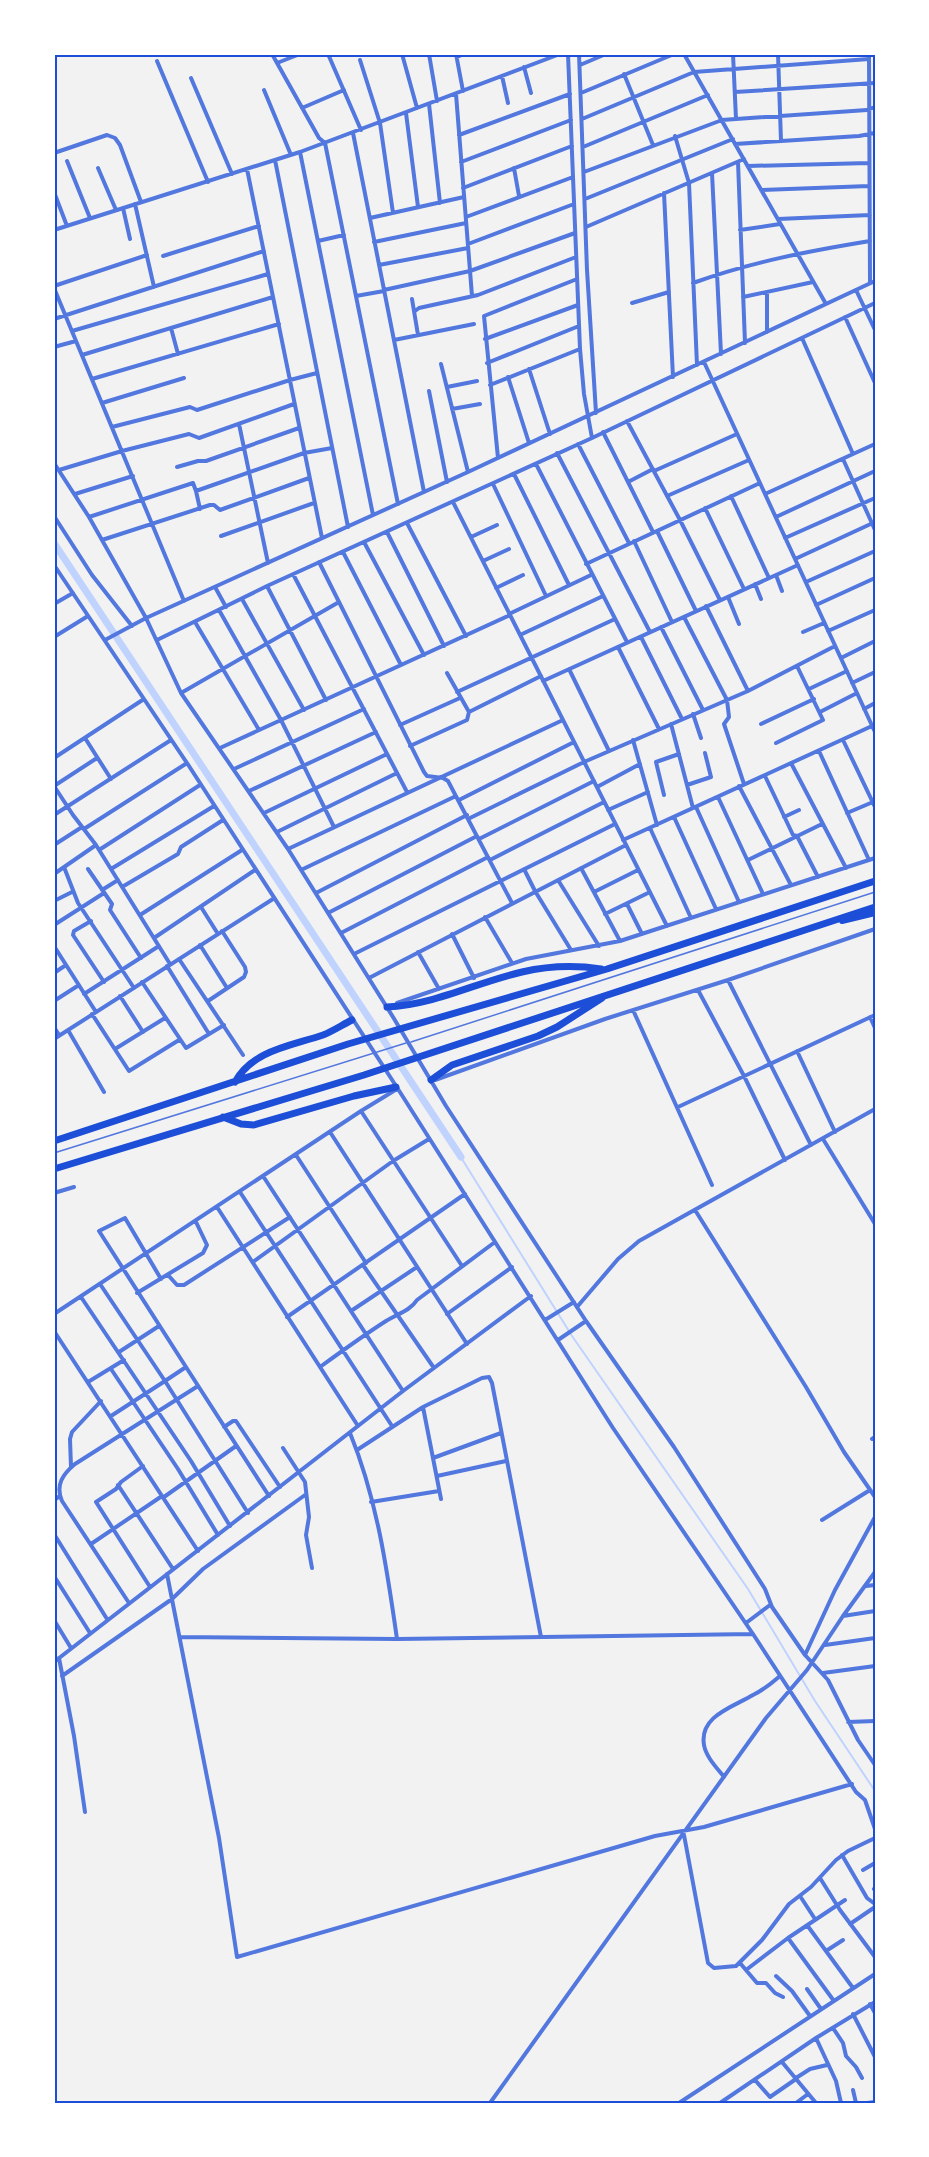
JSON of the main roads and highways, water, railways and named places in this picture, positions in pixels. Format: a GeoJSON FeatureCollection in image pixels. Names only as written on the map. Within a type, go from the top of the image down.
{"type":"FeatureCollection","features":[{"type":"Feature","properties":{"kind":"highway"},"geometry":{"type":"LineString","coordinates":[[54,1141],[348,1044],[607,969],[875,880]]}},
{"type":"Feature","properties":{"kind":"highway"},"geometry":{"type":"LineString","coordinates":[[54,1169],[364,1076],[607,994],[875,908]]}},
{"type":"Feature","properties":{"kind":"highway"},"geometry":{"type":"LineString","coordinates":[[818,927],[875,913]]}},
{"type":"Feature","properties":{"kind":"highway"},"geometry":{"type":"LineString","coordinates":[[387,1007],[424,1001],[535,969],[578,967],[607,969]]}},
{"type":"Feature","properties":{"kind":"highway"},"geometry":{"type":"LineString","coordinates":[[431,1081],[452,1065],[538,1036],[607,994]]}},
{"type":"Feature","properties":{"kind":"highway"},"geometry":{"type":"LineString","coordinates":[[235,1082],[249,1064],[262,1055],[323,1035],[352,1020]]}},
{"type":"Feature","properties":{"kind":"highway"},"geometry":{"type":"LineString","coordinates":[[223,1117],[241,1124],[254,1125],[354,1095],[397,1088]]}},
{"type":"Feature","properties":{"kind":"waterway"},"geometry":{"type":"LineString","coordinates":[[54,543],[461,1157]]}},
{"type":"Feature","properties":{"kind":"waterway"},"geometry":{"type":"LineString","coordinates":[[457,1151],[572,1336],[748,1589],[815,1701],[875,1791]]}}]}
